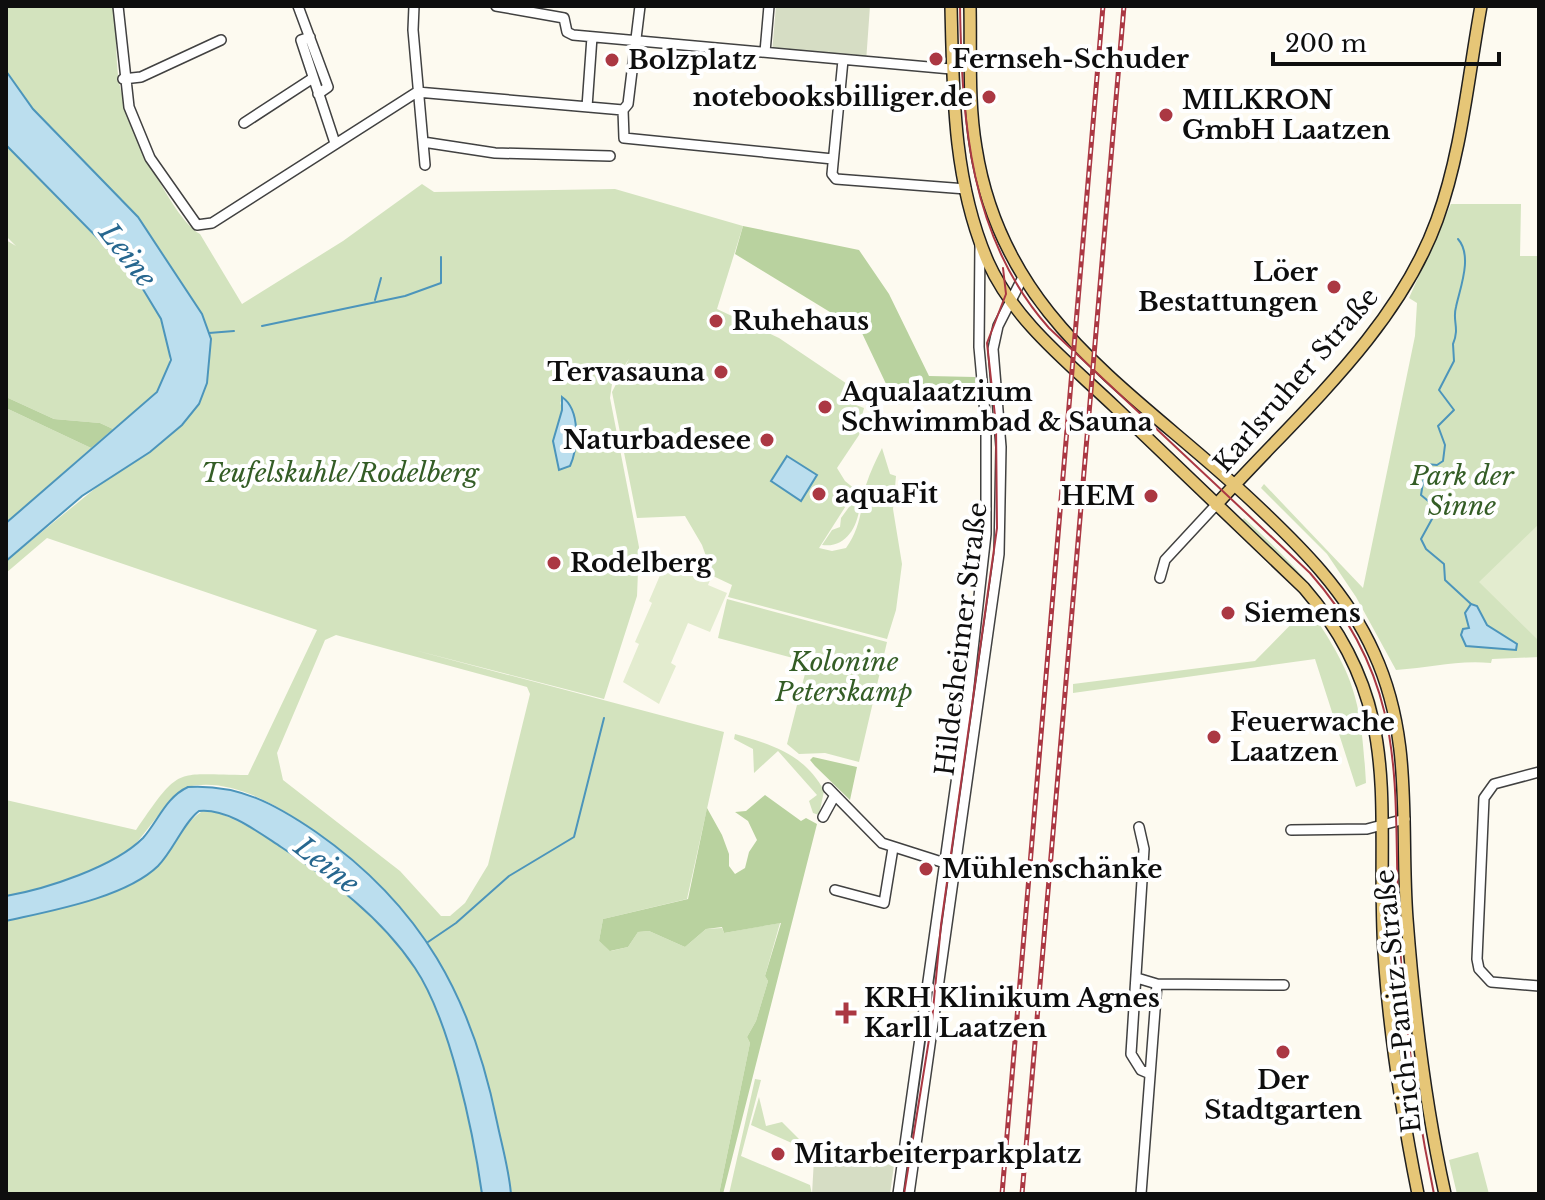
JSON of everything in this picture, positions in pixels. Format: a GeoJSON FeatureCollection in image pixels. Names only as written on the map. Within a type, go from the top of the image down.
{"type":"FeatureCollection","features":[{"type":"Feature","properties":{"kind":"main road","name":"Hildesheimer Straße"},"geometry":{"type":"LineString","coordinates":[[951,6],[951,69],[966,189],[980,242]]}},
{"type":"Feature","properties":{"kind":"main road"},"geometry":{"type":"LineString","coordinates":[[970,6],[969,83],[980,170],[1001,237],[1022,279]]}},
{"type":"Feature","properties":{"kind":"main road","name":"Karlsruher Straße"},"geometry":{"type":"LineString","coordinates":[[1216,505],[1359,349],[1393,304],[1422,255],[1453,170],[1481,6]]}},
{"type":"Feature","properties":{"kind":"main road","name":"Erich-Panitz-Straße"},"geometry":{"type":"LineString","coordinates":[[980,242],[1012,303],[1048,344],[1304,588],[1325,612],[1351,653],[1374,720],[1382,826],[1389,1019],[1418,1194]]}},
{"type":"Feature","properties":{"kind":"main road","name":"Erich-Panitz-Straße"},"geometry":{"type":"LineString","coordinates":[[1022,279],[1061,331],[1234,485],[1321,570],[1344,598],[1368,640],[1397,720],[1403,753],[1407,918],[1416,1017],[1445,1194]]}},
{"type":"Feature","properties":{"kind":"street"},"geometry":{"type":"LineString","coordinates":[[118,6],[123,79],[129,107],[150,158],[197,225],[212,223],[417,92],[623,110]]}},
{"type":"Feature","properties":{"kind":"street"},"geometry":{"type":"LineString","coordinates":[[298,6],[328,87],[318,94]]}},
{"type":"Feature","properties":{"kind":"street"},"geometry":{"type":"LineString","coordinates":[[414,6],[417,92],[425,165]]}},
{"type":"Feature","properties":{"kind":"street"},"geometry":{"type":"LineString","coordinates":[[496,6],[558,16],[564,18],[567,32],[592,37],[951,69]]}},
{"type":"Feature","properties":{"kind":"street"},"geometry":{"type":"LineString","coordinates":[[640,6],[628,104],[623,110],[622,133],[628,139],[833,159]]}},
{"type":"Feature","properties":{"kind":"street"},"geometry":{"type":"LineString","coordinates":[[765,52],[769,6]]}},
{"type":"Feature","properties":{"kind":"street"},"geometry":{"type":"LineString","coordinates":[[310,37],[301,40],[335,143]]}},
{"type":"Feature","properties":{"kind":"street"},"geometry":{"type":"LineString","coordinates":[[587,107],[592,37]]}},
{"type":"Feature","properties":{"kind":"street"},"geometry":{"type":"LineString","coordinates":[[123,79],[141,77],[221,40]]}},
{"type":"Feature","properties":{"kind":"street"},"geometry":{"type":"LineString","coordinates":[[843,60],[832,174],[836,179],[966,189]]}},
{"type":"Feature","properties":{"kind":"street"},"geometry":{"type":"LineString","coordinates":[[244,123],[313,78]]}},
{"type":"Feature","properties":{"kind":"street"},"geometry":{"type":"LineString","coordinates":[[423,142],[495,153],[610,156]]}},
{"type":"Feature","properties":{"kind":"street","name":"Hildesheimer Straße"},"geometry":{"type":"LineString","coordinates":[[909,1194],[950,865],[987,524],[986,424],[979,347],[980,242]]}},
{"type":"Feature","properties":{"kind":"street","name":"Hildesheimer Straße"},"geometry":{"type":"LineString","coordinates":[[898,1194],[999,554],[1001,447],[993,349],[998,326],[1022,279]]}},
{"type":"Feature","properties":{"kind":"street"},"geometry":{"type":"LineString","coordinates":[[1160,578],[1165,560],[1216,505]]}},
{"type":"Feature","properties":{"kind":"street"},"geometry":{"type":"LineString","coordinates":[[1539,772],[1494,784],[1484,798],[1477,959],[1479,969],[1491,982],[1539,986]]}},
{"type":"Feature","properties":{"kind":"street"},"geometry":{"type":"LineString","coordinates":[[823,817],[831,791],[872,835],[893,848],[950,865]]}},
{"type":"Feature","properties":{"kind":"street"},"geometry":{"type":"LineString","coordinates":[[1291,830],[1382,826],[1405,819]]}},
{"type":"Feature","properties":{"kind":"street"},"geometry":{"type":"LineString","coordinates":[[1139,827],[1144,849],[1131,1054],[1141,1070],[1148,1073]]}},
{"type":"Feature","properties":{"kind":"street"},"geometry":{"type":"LineString","coordinates":[[835,890],[884,903],[893,848]]}},
{"type":"Feature","properties":{"kind":"street"},"geometry":{"type":"LineString","coordinates":[[1137,978],[1157,984],[1284,985]]}},
{"type":"Feature","properties":{"kind":"street"},"geometry":{"type":"LineString","coordinates":[[1141,1194],[1157,984]]}},
{"type":"Feature","properties":{"kind":"green space","name":"Teufelskuhle/Rodelberg"},"geometry":{"type":"Polygon","coordinates":[[[6,6],[115,6],[119,81],[139,140],[163,188],[188,224],[200,234],[242,304],[343,241],[422,184],[434,192],[615,189],[743,226],[717,309],[779,338],[871,400],[867,405],[859,400],[856,405],[864,408],[862,416],[870,417],[861,424],[859,435],[837,468],[845,481],[856,490],[819,548],[832,551],[846,548],[855,533],[868,480],[882,448],[890,474],[896,476],[893,509],[902,564],[896,610],[887,639],[728,597],[732,585],[713,576],[702,545],[685,516],[637,518],[612,392],[629,359],[612,384],[610,398],[639,547],[637,596],[604,699],[414,650],[724,732],[687,899],[603,919],[599,941],[611,951],[628,947],[638,932],[649,931],[685,947],[706,929],[722,928],[724,933],[780,923],[765,976],[768,981],[756,1021],[747,1037],[750,1043],[719,1194],[511,1194],[485,1073],[471,1028],[432,950],[406,915],[341,852],[300,821],[261,799],[216,785],[187,787],[173,797],[133,846],[115,860],[68,879],[6,896],[6,800],[136,830],[162,794],[181,778],[205,774],[248,775],[317,630],[47,538],[6,573],[6,561],[199,404],[209,361],[202,314],[138,217],[33,109],[6,71],[6,6]],[[560,401],[562,410],[553,441],[559,470],[570,466],[578,433],[560,401]],[[336,635],[325,640],[277,753],[283,780],[400,871],[441,916],[450,916],[465,903],[488,865],[530,694],[527,687],[336,635]]]}},
{"type":"Feature","properties":{"kind":"green space"},"geometry":{"type":"Polygon","coordinates":[[[776,6],[870,6],[866,62],[772,53],[776,6]]]}},
{"type":"Feature","properties":{"kind":"green space"},"geometry":{"type":"Polygon","coordinates":[[[6,145],[114,252],[141,284],[160,317],[169,349],[165,378],[149,399],[113,429],[100,423],[54,419],[6,397],[6,240],[16,246],[6,236],[6,145]]]}},
{"type":"Feature","properties":{"kind":"green space","name":"Park der Sinne"},"geometry":{"type":"Polygon","coordinates":[[[1451,204],[1521,204],[1520,256],[1539,256],[1539,657],[1396,670],[1356,597],[1327,554],[1261,488],[1264,484],[1363,588],[1415,336],[1417,303],[1409,298],[1451,204]]]}},
{"type":"Feature","properties":{"kind":"green space"},"geometry":{"type":"Polygon","coordinates":[[[743,226],[859,250],[889,294],[929,376],[975,377],[977,395],[896,405],[861,331],[735,254],[743,226]]]}},
{"type":"Feature","properties":{"kind":"green space"},"geometry":{"type":"Polygon","coordinates":[[[6,397],[54,419],[100,423],[113,429],[91,448],[6,408],[6,397]]]}},
{"type":"Feature","properties":{"kind":"green space"},"geometry":{"type":"Polygon","coordinates":[[[6,408],[91,448],[6,523],[6,408]]]}},
{"type":"Feature","properties":{"kind":"green space"},"geometry":{"type":"Polygon","coordinates":[[[860,492],[859,511],[853,529],[840,542],[822,545],[832,530],[840,527],[841,518],[860,492]]]}},
{"type":"Feature","properties":{"kind":"green space"},"geometry":{"type":"Polygon","coordinates":[[[1244,518],[1288,561],[1327,606],[1358,656],[1370,684],[1379,714],[1362,667],[1331,614],[1240,522],[1244,518]]]}},
{"type":"Feature","properties":{"kind":"green space"},"geometry":{"type":"Polygon","coordinates":[[[1539,524],[1539,641],[1479,582],[1539,524]]]}},
{"type":"Feature","properties":{"kind":"green space"},"geometry":{"type":"Polygon","coordinates":[[[667,559],[711,578],[708,585],[727,593],[710,632],[688,623],[671,663],[676,666],[659,704],[623,682],[639,644],[635,642],[652,603],[649,601],[667,559]]]}},
{"type":"Feature","properties":{"kind":"green space","name":"Kolonine Peterskamp"},"geometry":{"type":"Polygon","coordinates":[[[727,599],[887,642],[859,762],[825,753],[799,754],[787,744],[808,662],[718,638],[727,599]]]}},
{"type":"Feature","properties":{"kind":"green space"},"geometry":{"type":"Polygon","coordinates":[[[1308,607],[1337,652],[1353,690],[1362,730],[1366,783],[1356,787],[1315,659],[1073,693],[1073,684],[1255,661],[1308,607]]]}},
{"type":"Feature","properties":{"kind":"green space"},"geometry":{"type":"Polygon","coordinates":[[[735,734],[774,747],[807,768],[824,791],[819,815],[813,813],[809,801],[817,795],[778,751],[754,773],[753,749],[734,739],[735,734]]]}},
{"type":"Feature","properties":{"kind":"green space"},"geometry":{"type":"Polygon","coordinates":[[[813,757],[857,767],[850,800],[815,766],[810,760],[813,757]]]}},
{"type":"Feature","properties":{"kind":"green space"},"geometry":{"type":"Polygon","coordinates":[[[765,795],[801,821],[806,818],[817,824],[723,1194],[719,1194],[750,1043],[747,1037],[756,1021],[768,981],[765,976],[781,923],[724,933],[722,927],[706,929],[685,947],[649,931],[638,932],[628,947],[610,951],[599,941],[603,919],[688,899],[707,808],[722,835],[729,854],[729,866],[735,874],[745,868],[749,852],[757,840],[748,821],[735,812],[746,811],[765,795]]]}},
{"type":"Feature","properties":{"kind":"green space"},"geometry":{"type":"Polygon","coordinates":[[[208,810],[252,829],[328,879],[375,919],[402,950],[427,989],[449,1045],[473,1139],[482,1194],[6,1194],[6,921],[82,903],[136,881],[159,864],[193,818],[208,810]]]}},
{"type":"Feature","properties":{"kind":"green space"},"geometry":{"type":"Polygon","coordinates":[[[755,1079],[761,1080],[741,1156],[810,1185],[812,1194],[729,1194],[755,1079]]]}},
{"type":"Feature","properties":{"kind":"green space"},"geometry":{"type":"Polygon","coordinates":[[[759,1097],[766,1126],[782,1122],[812,1152],[751,1125],[759,1097]]]}},
{"type":"Feature","properties":{"kind":"green space"},"geometry":{"type":"Polygon","coordinates":[[[1478,1152],[1489,1194],[1457,1194],[1449,1160],[1478,1152]]]}},
{"type":"Feature","properties":{"kind":"green space"},"geometry":{"type":"Polygon","coordinates":[[[821,1156],[894,1165],[890,1194],[812,1194],[814,1159],[821,1156]]]}},
{"type":"Feature","properties":{"kind":"water","name":"Leine"},"geometry":{"type":"Polygon","coordinates":[[[6,71],[33,109],[138,217],[202,314],[211,339],[207,383],[199,404],[182,425],[150,452],[82,496],[6,561],[6,523],[157,392],[171,360],[161,319],[135,276],[6,145],[6,71]]]}},
{"type":"Feature","properties":{"kind":"water"},"geometry":{"type":"Polygon","coordinates":[[[562,397],[575,420],[576,440],[570,466],[559,470],[553,441],[562,410],[562,397]]]}},
{"type":"Feature","properties":{"kind":"water"},"geometry":{"type":"Polygon","coordinates":[[[787,456],[817,475],[801,501],[771,481],[787,456]]]}},
{"type":"Feature","properties":{"kind":"water"},"geometry":{"type":"Polygon","coordinates":[[[1471,604],[1477,606],[1487,625],[1517,644],[1516,650],[1466,646],[1461,635],[1463,629],[1469,628],[1465,613],[1471,604]]]}},
{"type":"Feature","properties":{"kind":"water","name":"Leine"},"geometry":{"type":"Polygon","coordinates":[[[188,787],[240,793],[286,813],[353,861],[385,891],[413,924],[437,958],[457,995],[473,1035],[486,1077],[511,1194],[482,1194],[473,1139],[449,1046],[428,990],[402,950],[371,916],[336,886],[242,822],[220,813],[199,811],[158,866],[127,887],[65,908],[6,921],[6,896],[59,882],[115,858],[143,838],[168,803],[188,787]]]}},
{"type":"Feature","properties":{"kind":"waterway"},"geometry":{"type":"LineString","coordinates":[[1433,505],[1421,495],[1426,464],[1437,465],[1443,461],[1445,445],[1438,426],[1454,410],[1439,390],[1454,361],[1455,312],[1465,263],[1465,254],[1458,239]]}},
{"type":"Feature","properties":{"kind":"waterway"},"geometry":{"type":"LineString","coordinates":[[262,326],[405,296],[441,283],[441,257]]}},
{"type":"Feature","properties":{"kind":"waterway"},"geometry":{"type":"LineString","coordinates":[[375,300],[381,278]]}},
{"type":"Feature","properties":{"kind":"waterway"},"geometry":{"type":"LineString","coordinates":[[209,333],[234,331]]}},
{"type":"Feature","properties":{"kind":"waterway"},"geometry":{"type":"LineString","coordinates":[[1438,508],[1421,539],[1426,549],[1444,564],[1445,580],[1471,604]]}},
{"type":"Feature","properties":{"kind":"waterway"},"geometry":{"type":"LineString","coordinates":[[428,942],[456,923],[509,876],[574,837],[604,718]]}},
{"type":"Feature","properties":{"kind":"tram line"},"geometry":{"type":"LineString","coordinates":[[960,6],[964,92],[975,176],[986,217],[1022,293],[1049,328],[1310,573],[1344,618],[1368,662],[1383,706],[1391,750],[1405,1009],[1417,1102],[1434,1194]]}},
{"type":"Feature","properties":{"kind":"tram line"},"geometry":{"type":"LineString","coordinates":[[904,1194],[932,1021],[941,925],[997,528],[996,425],[987,343],[1006,294],[1003,268]]}},
{"type":"Feature","properties":{"kind":"railway"},"geometry":{"type":"LineString","coordinates":[[1002,1194],[1103,6]]}},
{"type":"Feature","properties":{"kind":"railway"},"geometry":{"type":"LineString","coordinates":[[1022,1194],[1124,6]]}},
{"type":"Feature","properties":{"kind":"place","name":"Fernseh-Schuder"},"geometry":{"type":"Point","coordinates":[936,59]}},
{"type":"Feature","properties":{"kind":"place","name":"Bolzplatz"},"geometry":{"type":"Point","coordinates":[612,60]}},
{"type":"Feature","properties":{"kind":"place","name":"notebooksbilliger.de"},"geometry":{"type":"Point","coordinates":[989,97]}},
{"type":"Feature","properties":{"kind":"place","name":"MILKRON GmbH Laatzen"},"geometry":{"type":"Point","coordinates":[1166,115]}},
{"type":"Feature","properties":{"kind":"place","name":"Löer Bestattungen"},"geometry":{"type":"Point","coordinates":[1334,287]}},
{"type":"Feature","properties":{"kind":"place","name":"Ruhehaus"},"geometry":{"type":"Point","coordinates":[716,321]}},
{"type":"Feature","properties":{"kind":"place","name":"Tervasauna"},"geometry":{"type":"Point","coordinates":[721,372]}},
{"type":"Feature","properties":{"kind":"place","name":"Aqualaatzium Schwimmbad & Sauna"},"geometry":{"type":"Point","coordinates":[825,407]}},
{"type":"Feature","properties":{"kind":"place","name":"Naturbadesee"},"geometry":{"type":"Point","coordinates":[767,440]}},
{"type":"Feature","properties":{"kind":"place","name":"aquaFit"},"geometry":{"type":"Point","coordinates":[819,494]}},
{"type":"Feature","properties":{"kind":"place","name":"HEM"},"geometry":{"type":"Point","coordinates":[1151,496]}},
{"type":"Feature","properties":{"kind":"place","name":"Rodelberg"},"geometry":{"type":"Point","coordinates":[554,563]}},
{"type":"Feature","properties":{"kind":"place","name":"Siemens"},"geometry":{"type":"Point","coordinates":[1228,613]}},
{"type":"Feature","properties":{"kind":"place","name":"Feuerwache Laatzen"},"geometry":{"type":"Point","coordinates":[1214,737]}},
{"type":"Feature","properties":{"kind":"place","name":"Mühlenschänke"},"geometry":{"type":"Point","coordinates":[926,869]}},
{"type":"Feature","properties":{"kind":"place","name":"KRH Klinikum Agnes Karll Laatzen"},"geometry":{"type":"Point","coordinates":[846,1013]}},
{"type":"Feature","properties":{"kind":"place","name":"Der Stadtgarten"},"geometry":{"type":"Point","coordinates":[1283,1052]}},
{"type":"Feature","properties":{"kind":"place","name":"Mitarbeiterparkplatz"},"geometry":{"type":"Point","coordinates":[778,1154]}}]}
